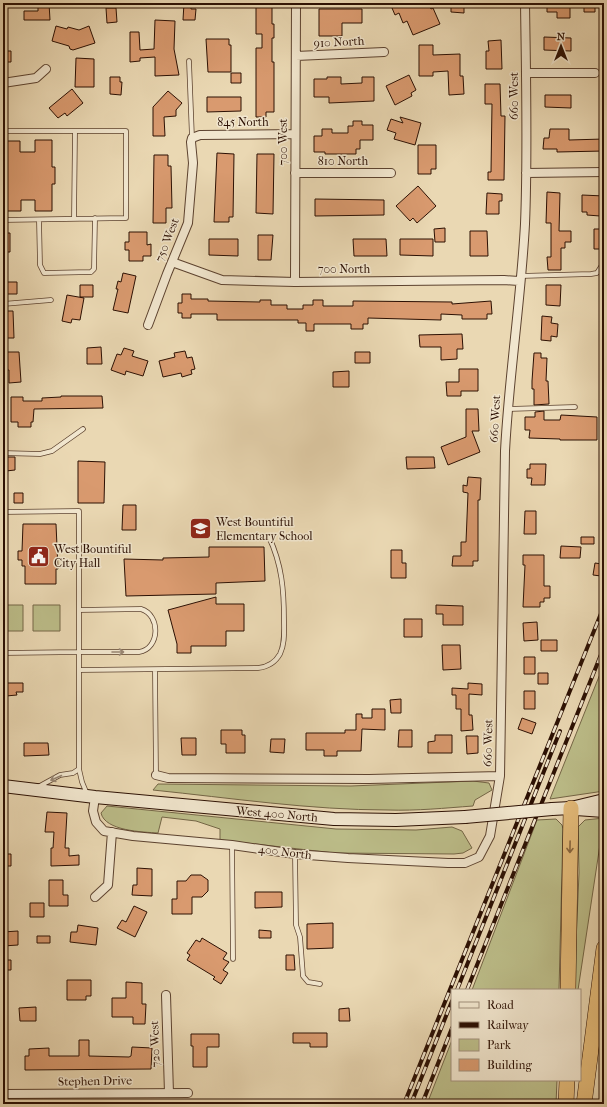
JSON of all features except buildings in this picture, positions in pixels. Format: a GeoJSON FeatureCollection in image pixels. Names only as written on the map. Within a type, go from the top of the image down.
{"type":"FeatureCollection","features":[{"type":"Feature","properties":{"kind":"highway"},"geometry":{"type":"LineString","coordinates":[[568,989],[571,808]]}},
{"type":"Feature","properties":{"kind":"highway"},"geometry":{"type":"LineString","coordinates":[[584,1104],[604,948]]}},
{"type":"Feature","properties":{"kind":"highway"},"geometry":{"type":"LineString","coordinates":[[566,1104],[567,1081]]}},
{"type":"Feature","properties":{"kind":"street","name":"700 West"},"geometry":{"type":"LineString","coordinates":[[295,282],[296,3]]}},
{"type":"Feature","properties":{"kind":"street","name":"660 West"},"geometry":{"type":"LineString","coordinates":[[490,836],[500,776],[503,548],[508,409],[525,225],[525,3]]}},
{"type":"Feature","properties":{"kind":"street","name":"910 North"},"geometry":{"type":"LineString","coordinates":[[296,56],[384,52]]}},
{"type":"Feature","properties":{"kind":"street"},"geometry":{"type":"LineString","coordinates":[[3,82],[36,78],[46,69]]}},
{"type":"Feature","properties":{"kind":"street"},"geometry":{"type":"LineString","coordinates":[[526,73],[595,73]]}},
{"type":"Feature","properties":{"kind":"street","name":"845 North"},"geometry":{"type":"LineString","coordinates":[[192,138],[200,135],[295,134]]}},
{"type":"Feature","properties":{"kind":"street","name":"750 West"},"geometry":{"type":"LineString","coordinates":[[148,325],[188,223],[193,162],[192,138]]}},
{"type":"Feature","properties":{"kind":"street"},"geometry":{"type":"LineString","coordinates":[[526,173],[604,172]]}},
{"type":"Feature","properties":{"kind":"street","name":"810 North"},"geometry":{"type":"LineString","coordinates":[[295,173],[391,173]]}},
{"type":"Feature","properties":{"kind":"street","name":"700 North"},"geometry":{"type":"LineString","coordinates":[[172,262],[222,280],[295,282],[520,279]]}},
{"type":"Feature","properties":{"kind":"street"},"geometry":{"type":"LineString","coordinates":[[156,775],[168,778],[500,776]]}},
{"type":"Feature","properties":{"kind":"street","name":"West 400 North"},"geometry":{"type":"LineString","coordinates":[[3,786],[34,788],[91,797],[334,819],[396,820],[465,817],[571,808]]}},
{"type":"Feature","properties":{"kind":"street","name":"400 North"},"geometry":{"type":"LineString","coordinates":[[91,797],[96,822],[104,831],[133,836],[232,845],[296,854],[465,863],[479,858],[490,836]]}},
{"type":"Feature","properties":{"kind":"street"},"geometry":{"type":"LineString","coordinates":[[571,808],[601,806]]}},
{"type":"Feature","properties":{"kind":"street"},"geometry":{"type":"LineString","coordinates":[[95,897],[108,885],[112,832]]}},
{"type":"Feature","properties":{"kind":"street","name":"720 West"},"geometry":{"type":"LineString","coordinates":[[166,995],[169,1092]]}},
{"type":"Feature","properties":{"kind":"street","name":"Stephen Drive"},"geometry":{"type":"LineString","coordinates":[[3,1094],[188,1092]]}},
{"type":"Feature","properties":{"kind":"lane"},"geometry":{"type":"LineString","coordinates":[[189,61],[192,138]]}},
{"type":"Feature","properties":{"kind":"lane"},"geometry":{"type":"LineString","coordinates":[[3,131],[126,131],[126,218],[3,220]]}},
{"type":"Feature","properties":{"kind":"lane"},"geometry":{"type":"LineString","coordinates":[[74,219],[75,131]]}},
{"type":"Feature","properties":{"kind":"lane"},"geometry":{"type":"LineString","coordinates":[[39,220],[40,265],[44,273],[91,272],[94,269],[95,218]]}},
{"type":"Feature","properties":{"kind":"lane"},"geometry":{"type":"LineString","coordinates":[[520,279],[591,274],[597,272],[604,262]]}},
{"type":"Feature","properties":{"kind":"lane"},"geometry":{"type":"LineString","coordinates":[[3,304],[51,300]]}},
{"type":"Feature","properties":{"kind":"lane"},"geometry":{"type":"LineString","coordinates":[[508,409],[575,407]]}},
{"type":"Feature","properties":{"kind":"lane"},"geometry":{"type":"LineString","coordinates":[[3,453],[40,454],[52,452],[82,429]]}},
{"type":"Feature","properties":{"kind":"lane"},"geometry":{"type":"LineString","coordinates":[[3,512],[79,511],[79,769],[82,782],[91,797]]}},
{"type":"Feature","properties":{"kind":"lane"},"geometry":{"type":"LineString","coordinates":[[79,670],[258,668],[268,665],[279,656],[283,644],[284,585],[274,548],[269,537]]}},
{"type":"Feature","properties":{"kind":"lane"},"geometry":{"type":"LineString","coordinates":[[3,653],[142,651],[152,645],[154,638],[153,620],[144,610],[79,610]]}},
{"type":"Feature","properties":{"kind":"lane"},"geometry":{"type":"LineString","coordinates":[[155,670],[156,775]]}},
{"type":"Feature","properties":{"kind":"lane"},"geometry":{"type":"LineString","coordinates":[[34,788],[60,775],[73,773],[79,769]]}},
{"type":"Feature","properties":{"kind":"lane"},"geometry":{"type":"LineString","coordinates":[[232,845],[233,959]]}},
{"type":"Feature","properties":{"kind":"lane"},"geometry":{"type":"LineString","coordinates":[[296,854],[296,925],[300,937],[303,976],[308,982],[320,984]]}},
{"type":"Feature","properties":{"kind":"green space"},"geometry":{"type":"Polygon","coordinates":[[[3,605],[23,605],[23,631],[3,631],[3,605]]]}},
{"type":"Feature","properties":{"kind":"green space"},"geometry":{"type":"Polygon","coordinates":[[[33,605],[60,605],[60,631],[33,631],[33,605]]]}},
{"type":"Feature","properties":{"kind":"green space"},"geometry":{"type":"Polygon","coordinates":[[[604,664],[604,791],[550,799],[604,664]]]}},
{"type":"Feature","properties":{"kind":"green space"},"geometry":{"type":"Polygon","coordinates":[[[473,781],[489,783],[492,790],[475,800],[473,806],[410,810],[300,806],[153,790],[158,784],[351,786],[473,781]]]}},
{"type":"Feature","properties":{"kind":"green space"},"geometry":{"type":"Polygon","coordinates":[[[107,806],[336,829],[416,830],[452,827],[462,831],[472,848],[463,853],[454,854],[334,853],[220,840],[220,829],[196,821],[162,817],[158,833],[134,831],[109,824],[101,813],[107,806]]]}},
{"type":"Feature","properties":{"kind":"green space"},"geometry":{"type":"Polygon","coordinates":[[[604,818],[578,989],[574,989],[579,873],[578,827],[585,820],[604,818]]]}},
{"type":"Feature","properties":{"kind":"green space"},"geometry":{"type":"Polygon","coordinates":[[[556,819],[562,825],[563,829],[559,989],[472,989],[537,820],[556,819]]]}},
{"type":"Feature","properties":{"kind":"green space"},"geometry":{"type":"Polygon","coordinates":[[[451,1043],[451,1081],[557,1081],[556,1104],[427,1104],[451,1043]]]}},
{"type":"Feature","properties":{"kind":"railway"},"geometry":{"type":"LineString","coordinates":[[404,1104],[604,606]]}},
{"type":"Feature","properties":{"kind":"railway"},"geometry":{"type":"LineString","coordinates":[[467,989],[604,647]]}},
{"type":"Feature","properties":{"kind":"railway"},"geometry":{"type":"LineString","coordinates":[[457,989],[560,731]]}},
{"type":"Feature","properties":{"kind":"railway"},"geometry":{"type":"LineString","coordinates":[[411,1104],[451,1004]]}},
{"type":"Feature","properties":{"kind":"railway"},"geometry":{"type":"LineString","coordinates":[[422,1104],[451,1031]]}},
{"type":"Feature","properties":{"kind":"place","name":"West Bountiful Elementary School"},"geometry":{"type":"Point","coordinates":[201,529]}},
{"type":"Feature","properties":{"kind":"place","name":"West Bountiful City Hall"},"geometry":{"type":"Point","coordinates":[38,556]}}]}
